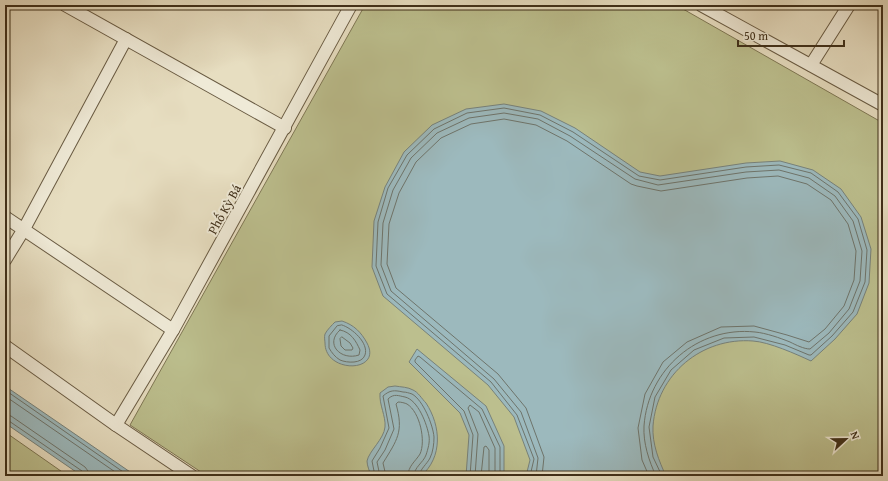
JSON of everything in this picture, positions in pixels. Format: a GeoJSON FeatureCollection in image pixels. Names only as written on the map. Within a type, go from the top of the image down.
{"type":"FeatureCollection","features":[{"type":"Feature","properties":{"kind":"street"},"geometry":{"type":"LineString","coordinates":[[65,5],[284,128]]}},
{"type":"Feature","properties":{"kind":"street","name":"Phố Kỳ Bá"},"geometry":{"type":"LineString","coordinates":[[116,424],[173,330],[351,5]]}},
{"type":"Feature","properties":{"kind":"street"},"geometry":{"type":"LineString","coordinates":[[701,5],[883,105]]}},
{"type":"Feature","properties":{"kind":"street"},"geometry":{"type":"LineString","coordinates":[[811,65],[849,5]]}},
{"type":"Feature","properties":{"kind":"street"},"geometry":{"type":"LineString","coordinates":[[5,260],[24,229],[126,39]]}},
{"type":"Feature","properties":{"kind":"street"},"geometry":{"type":"LineString","coordinates":[[5,217],[173,330]]}},
{"type":"Feature","properties":{"kind":"street"},"geometry":{"type":"LineString","coordinates":[[5,346],[192,476]]}},
{"type":"Feature","properties":{"kind":"green space"},"geometry":{"type":"Polygon","coordinates":[[[365,5],[676,5],[883,123],[883,476],[207,476],[130,425],[365,5]]]}},
{"type":"Feature","properties":{"kind":"green space"},"geometry":{"type":"Polygon","coordinates":[[[5,432],[68,476],[12,476],[5,471],[5,432]]]}},
{"type":"Feature","properties":{"kind":"water"},"geometry":{"type":"Polygon","coordinates":[[[504,104],[541,111],[575,128],[640,172],[660,176],[746,163],[780,161],[813,170],[841,189],[861,217],[871,249],[869,283],[857,314],[835,339],[811,361],[774,346],[759,342],[734,341],[716,345],[700,352],[685,362],[673,375],[663,390],[656,407],[653,433],[655,446],[666,476],[526,476],[530,460],[514,417],[488,385],[383,296],[372,267],[374,221],[385,187],[404,152],[432,125],[466,109],[504,104]]]}},
{"type":"Feature","properties":{"kind":"water"},"geometry":{"type":"Polygon","coordinates":[[[342,321],[357,329],[367,343],[370,353],[367,360],[361,364],[352,366],[343,365],[334,360],[327,353],[325,334],[335,322],[342,321]]]}},
{"type":"Feature","properties":{"kind":"water"},"geometry":{"type":"Polygon","coordinates":[[[417,349],[486,406],[504,446],[504,476],[466,476],[469,435],[460,413],[409,362],[417,349]]]}},
{"type":"Feature","properties":{"kind":"water"},"geometry":{"type":"Polygon","coordinates":[[[5,386],[136,476],[82,476],[5,423],[5,386]]]}},
{"type":"Feature","properties":{"kind":"water"},"geometry":{"type":"Polygon","coordinates":[[[395,386],[409,388],[417,392],[426,403],[435,421],[437,431],[436,451],[433,460],[421,476],[371,476],[368,467],[368,457],[382,436],[385,427],[380,402],[380,393],[388,387],[395,386]]]}}]}
